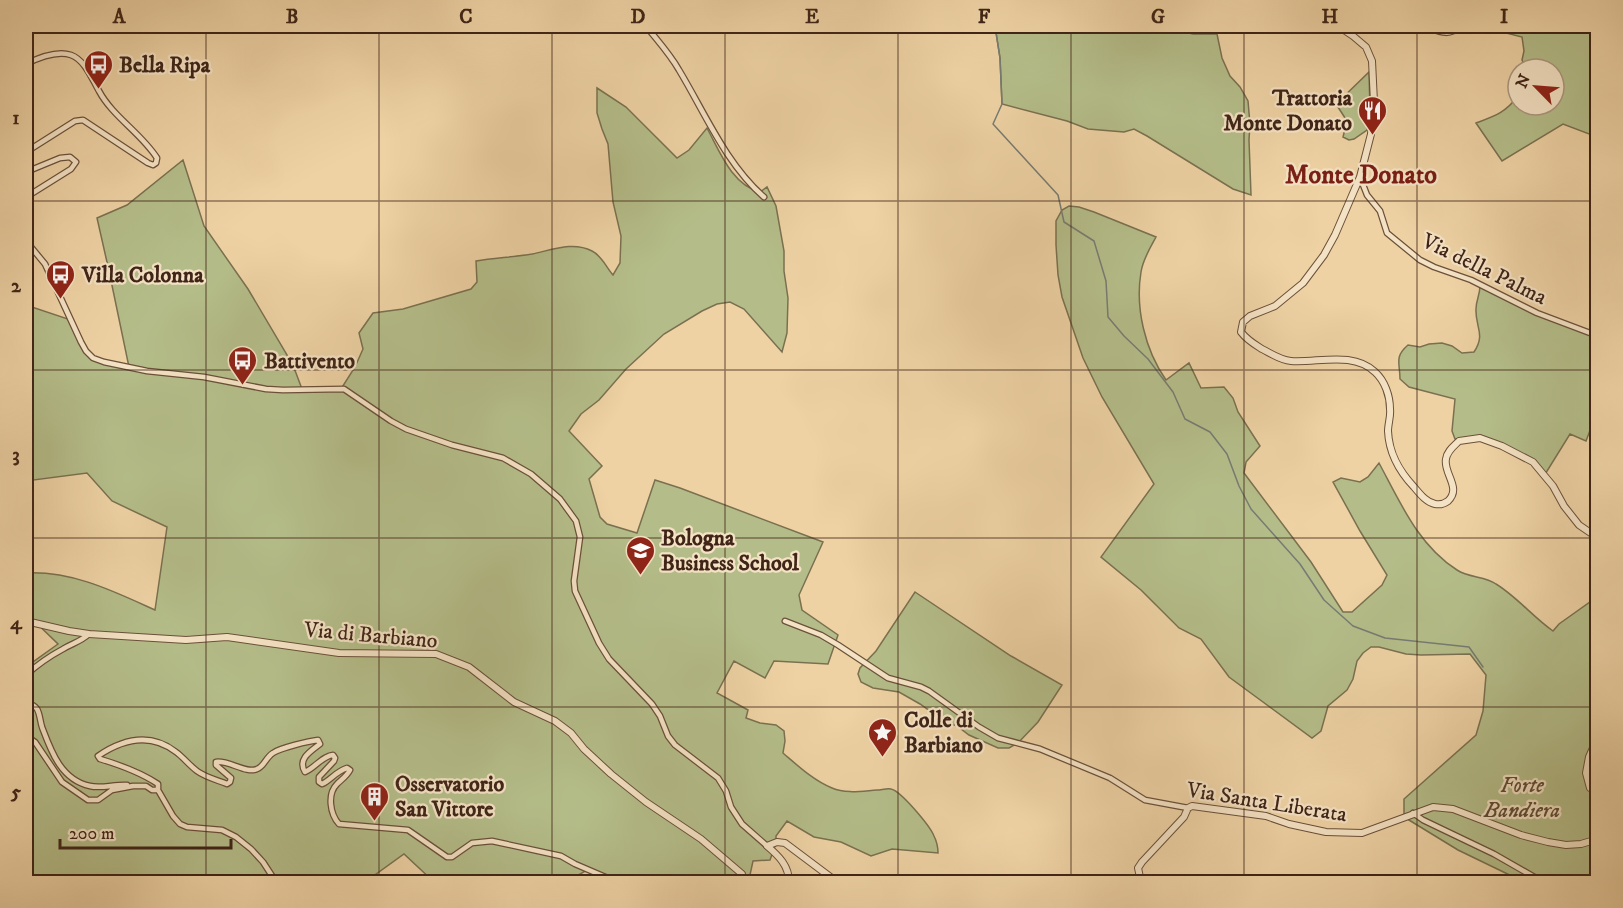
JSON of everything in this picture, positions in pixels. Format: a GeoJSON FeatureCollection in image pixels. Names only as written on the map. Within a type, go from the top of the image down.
{"type":"FeatureCollection","features":[{"type":"Feature","properties":{"kind":"street"},"geometry":{"type":"LineString","coordinates":[[646,26],[679,69],[711,128],[733,160],[751,185],[764,197]]}},
{"type":"Feature","properties":{"kind":"street"},"geometry":{"type":"LineString","coordinates":[[1338,26],[1366,47],[1372,61],[1374,102],[1371,134],[1360,177],[1335,235],[1324,255],[1303,283],[1275,306],[1250,316],[1243,322],[1241,332],[1246,339],[1279,358],[1290,361],[1347,360],[1361,363],[1375,371],[1386,387],[1390,409],[1388,431],[1392,454],[1400,471],[1427,501],[1436,504],[1445,503],[1452,497],[1454,485],[1446,471],[1445,460],[1449,451],[1459,441],[1480,438],[1533,462],[1579,525],[1598,538]]}},
{"type":"Feature","properties":{"kind":"street"},"geometry":{"type":"LineString","coordinates":[[1368,26],[1385,28],[1393,26]]}},
{"type":"Feature","properties":{"kind":"street"},"geometry":{"type":"LineString","coordinates":[[1423,26],[1447,33],[1461,26]]}},
{"type":"Feature","properties":{"kind":"street"},"geometry":{"type":"LineString","coordinates":[[26,64],[38,58],[56,54],[71,55],[82,63],[108,105],[157,158],[153,165],[148,163],[83,120],[75,121],[26,152]]}},
{"type":"Feature","properties":{"kind":"street"},"geometry":{"type":"LineString","coordinates":[[26,172],[60,158],[70,157],[76,162],[71,169],[31,194],[26,200]]}},
{"type":"Feature","properties":{"kind":"street","name":"Via della Palma"},"geometry":{"type":"LineString","coordinates":[[1360,177],[1367,195],[1380,211],[1387,233],[1420,260],[1471,280],[1537,313],[1598,336]]}},
{"type":"Feature","properties":{"kind":"street"},"geometry":{"type":"LineString","coordinates":[[26,241],[45,264],[81,342],[93,358],[147,371],[204,377],[266,389],[344,389],[406,429],[452,445],[503,458],[539,480],[560,499],[576,521],[580,537],[574,581],[575,591],[599,643],[609,659],[652,704],[675,745],[718,778],[726,791],[735,815],[748,831],[784,863],[789,882]]}},
{"type":"Feature","properties":{"kind":"street","name":"Via di Barbiano"},"geometry":{"type":"LineString","coordinates":[[26,621],[89,634],[186,639],[227,637],[339,652],[436,654],[469,667],[514,702],[555,721],[571,733],[584,749],[611,774],[646,802],[701,838],[742,874],[742,882]]}},
{"type":"Feature","properties":{"kind":"street","name":"Via Santa Liberata"},"geometry":{"type":"LineString","coordinates":[[785,621],[829,640],[888,678],[929,691],[978,727],[998,738],[1040,749],[1110,778],[1145,800],[1188,808],[1192,806],[1266,816],[1289,824],[1326,832],[1362,833],[1433,807],[1453,810],[1521,835],[1548,842],[1581,844],[1598,839]]}},
{"type":"Feature","properties":{"kind":"street"},"geometry":{"type":"LineString","coordinates":[[26,675],[64,648],[82,640],[89,634]]}},
{"type":"Feature","properties":{"kind":"street"},"geometry":{"type":"LineString","coordinates":[[26,701],[36,708],[53,755],[62,770],[74,780],[89,786],[100,787],[115,784],[146,786],[152,790],[158,790]]}},
{"type":"Feature","properties":{"kind":"street"},"geometry":{"type":"LineString","coordinates":[[26,736],[35,742],[62,782],[88,800],[98,800],[112,790],[133,786]]}},
{"type":"Feature","properties":{"kind":"street"},"geometry":{"type":"LineString","coordinates":[[1598,736],[1589,757],[1586,773],[1590,788],[1598,792]]}},
{"type":"Feature","properties":{"kind":"street"},"geometry":{"type":"LineString","coordinates":[[276,882],[251,849],[236,837],[222,830],[187,827],[180,824],[158,790],[158,784],[117,764],[100,759],[98,756],[126,741],[145,738],[162,743],[176,751],[199,772],[227,784],[231,778],[216,765],[216,762],[254,770],[259,768],[273,753],[318,740],[320,744],[309,752],[302,763],[305,772],[330,755],[333,755],[334,761],[319,777],[319,782],[324,783],[337,771],[347,768],[350,770],[335,785],[330,799],[332,810],[339,824],[408,830],[447,857],[452,857],[472,843],[492,841],[561,856],[617,882]]}},
{"type":"Feature","properties":{"kind":"street"},"geometry":{"type":"LineString","coordinates":[[1141,882],[1138,868],[1184,818],[1188,808]]}},
{"type":"Feature","properties":{"kind":"street"},"geometry":{"type":"LineString","coordinates":[[1413,813],[1543,882]]}},
{"type":"Feature","properties":{"kind":"street"},"geometry":{"type":"LineString","coordinates":[[767,846],[777,842],[784,843],[837,882]]}},
{"type":"Feature","properties":{"kind":"green space"},"geometry":{"type":"Polygon","coordinates":[[[995,26],[1171,26],[1173,29],[1193,34],[1217,34],[1222,58],[1230,76],[1248,101],[1251,195],[1233,189],[1134,129],[1124,132],[1088,129],[1067,121],[1002,104],[1000,58],[995,26]]]}},
{"type":"Feature","properties":{"kind":"green space"},"geometry":{"type":"Polygon","coordinates":[[[1479,26],[1597,26],[1597,137],[1563,124],[1502,161],[1476,123],[1506,108],[1506,117],[1566,117],[1566,57],[1523,57],[1522,37],[1479,26]]]}},
{"type":"Feature","properties":{"kind":"green space"},"geometry":{"type":"Polygon","coordinates":[[[1369,72],[1370,110],[1367,130],[1349,140],[1343,137],[1347,121],[1336,104],[1369,72]]]}},
{"type":"Feature","properties":{"kind":"green space"},"geometry":{"type":"Polygon","coordinates":[[[597,88],[626,107],[677,158],[689,150],[707,128],[734,175],[750,188],[760,192],[767,187],[776,206],[784,251],[788,298],[787,333],[782,352],[744,309],[730,302],[717,304],[664,334],[626,369],[599,400],[581,414],[569,431],[602,466],[589,479],[600,517],[607,524],[637,533],[655,480],[823,542],[799,595],[802,610],[838,635],[828,664],[774,661],[765,678],[734,661],[717,693],[748,710],[746,718],[776,725],[784,731],[783,753],[825,785],[848,792],[888,789],[896,791],[927,825],[936,840],[938,853],[892,849],[871,856],[841,842],[814,837],[787,821],[776,836],[770,860],[753,861],[750,875],[745,882],[612,882],[587,870],[573,878],[572,882],[434,882],[404,854],[365,882],[40,882],[32,877],[26,877],[26,667],[58,644],[26,613],[26,573],[60,575],[76,579],[108,589],[155,610],[167,527],[112,501],[87,473],[26,481],[26,305],[71,320],[86,352],[102,361],[129,367],[97,218],[127,205],[183,160],[204,226],[248,289],[293,365],[302,389],[341,389],[363,349],[359,333],[373,313],[403,309],[471,289],[477,282],[476,261],[532,254],[570,246],[585,248],[595,253],[613,275],[620,263],[621,236],[613,202],[608,144],[597,113],[597,88]]]}},
{"type":"Feature","properties":{"kind":"green space","name":"Forte Bandiera"},"geometry":{"type":"Polygon","coordinates":[[[1069,206],[1094,212],[1156,237],[1142,267],[1139,286],[1143,328],[1152,356],[1166,380],[1189,363],[1201,388],[1224,387],[1233,398],[1238,412],[1260,446],[1246,462],[1244,473],[1311,562],[1343,612],[1352,612],[1382,585],[1387,575],[1333,482],[1341,478],[1360,482],[1368,477],[1379,463],[1411,522],[1443,560],[1462,573],[1496,584],[1511,594],[1553,631],[1559,624],[1597,597],[1597,882],[1524,882],[1458,850],[1404,817],[1404,799],[1476,735],[1483,711],[1486,675],[1470,654],[1406,654],[1371,647],[1357,661],[1353,679],[1347,690],[1328,706],[1321,731],[1312,738],[1229,677],[1201,639],[1179,628],[1141,590],[1101,557],[1154,484],[1102,397],[1083,358],[1062,297],[1058,275],[1056,221],[1062,210],[1069,206]]]}},
{"type":"Feature","properties":{"kind":"green space"},"geometry":{"type":"Polygon","coordinates":[[[1480,285],[1515,304],[1597,338],[1597,412],[1586,441],[1570,434],[1544,476],[1526,459],[1504,447],[1480,440],[1455,439],[1452,431],[1455,399],[1409,387],[1400,379],[1399,357],[1408,345],[1420,347],[1442,343],[1462,353],[1474,352],[1480,335],[1476,309],[1480,285]]]}},
{"type":"Feature","properties":{"kind":"green space"},"geometry":{"type":"Polygon","coordinates":[[[915,592],[1011,656],[1062,685],[1038,722],[1018,743],[1009,748],[998,748],[944,721],[899,692],[873,688],[861,682],[858,674],[860,668],[876,651],[915,592]]]}},
{"type":"Feature","properties":{"kind":"waterway"},"geometry":{"type":"LineString","coordinates":[[995,26],[1000,58],[1002,104],[993,124],[1058,195],[1064,222],[1094,241],[1106,281],[1108,317],[1148,359],[1173,392],[1185,419],[1210,432],[1227,454],[1251,509],[1300,564],[1324,600],[1353,626],[1385,638],[1469,647],[1483,667]]}},
{"type":"Feature","properties":{"kind":"place","name":"Bella Ripa"},"geometry":{"type":"Point","coordinates":[98,90]}},
{"type":"Feature","properties":{"kind":"place","name":"Trattoria Monte Donato"},"geometry":{"type":"Point","coordinates":[1373,136]}},
{"type":"Feature","properties":{"kind":"place","name":"Villa Colonna"},"geometry":{"type":"Point","coordinates":[61,300]}},
{"type":"Feature","properties":{"kind":"place","name":"Battivento"},"geometry":{"type":"Point","coordinates":[243,386]}},
{"type":"Feature","properties":{"kind":"place","name":"Bologna Business School"},"geometry":{"type":"Point","coordinates":[640,576]}},
{"type":"Feature","properties":{"kind":"place","name":"Colle di Barbiano"},"geometry":{"type":"Point","coordinates":[883,758]}},
{"type":"Feature","properties":{"kind":"place","name":"Osservatorio San Vittore"},"geometry":{"type":"Point","coordinates":[374,822]}},
{"type":"Feature","properties":{"kind":"district","name":"Monte Donato"},"geometry":{"type":"Point","coordinates":[1361,174]}}]}
